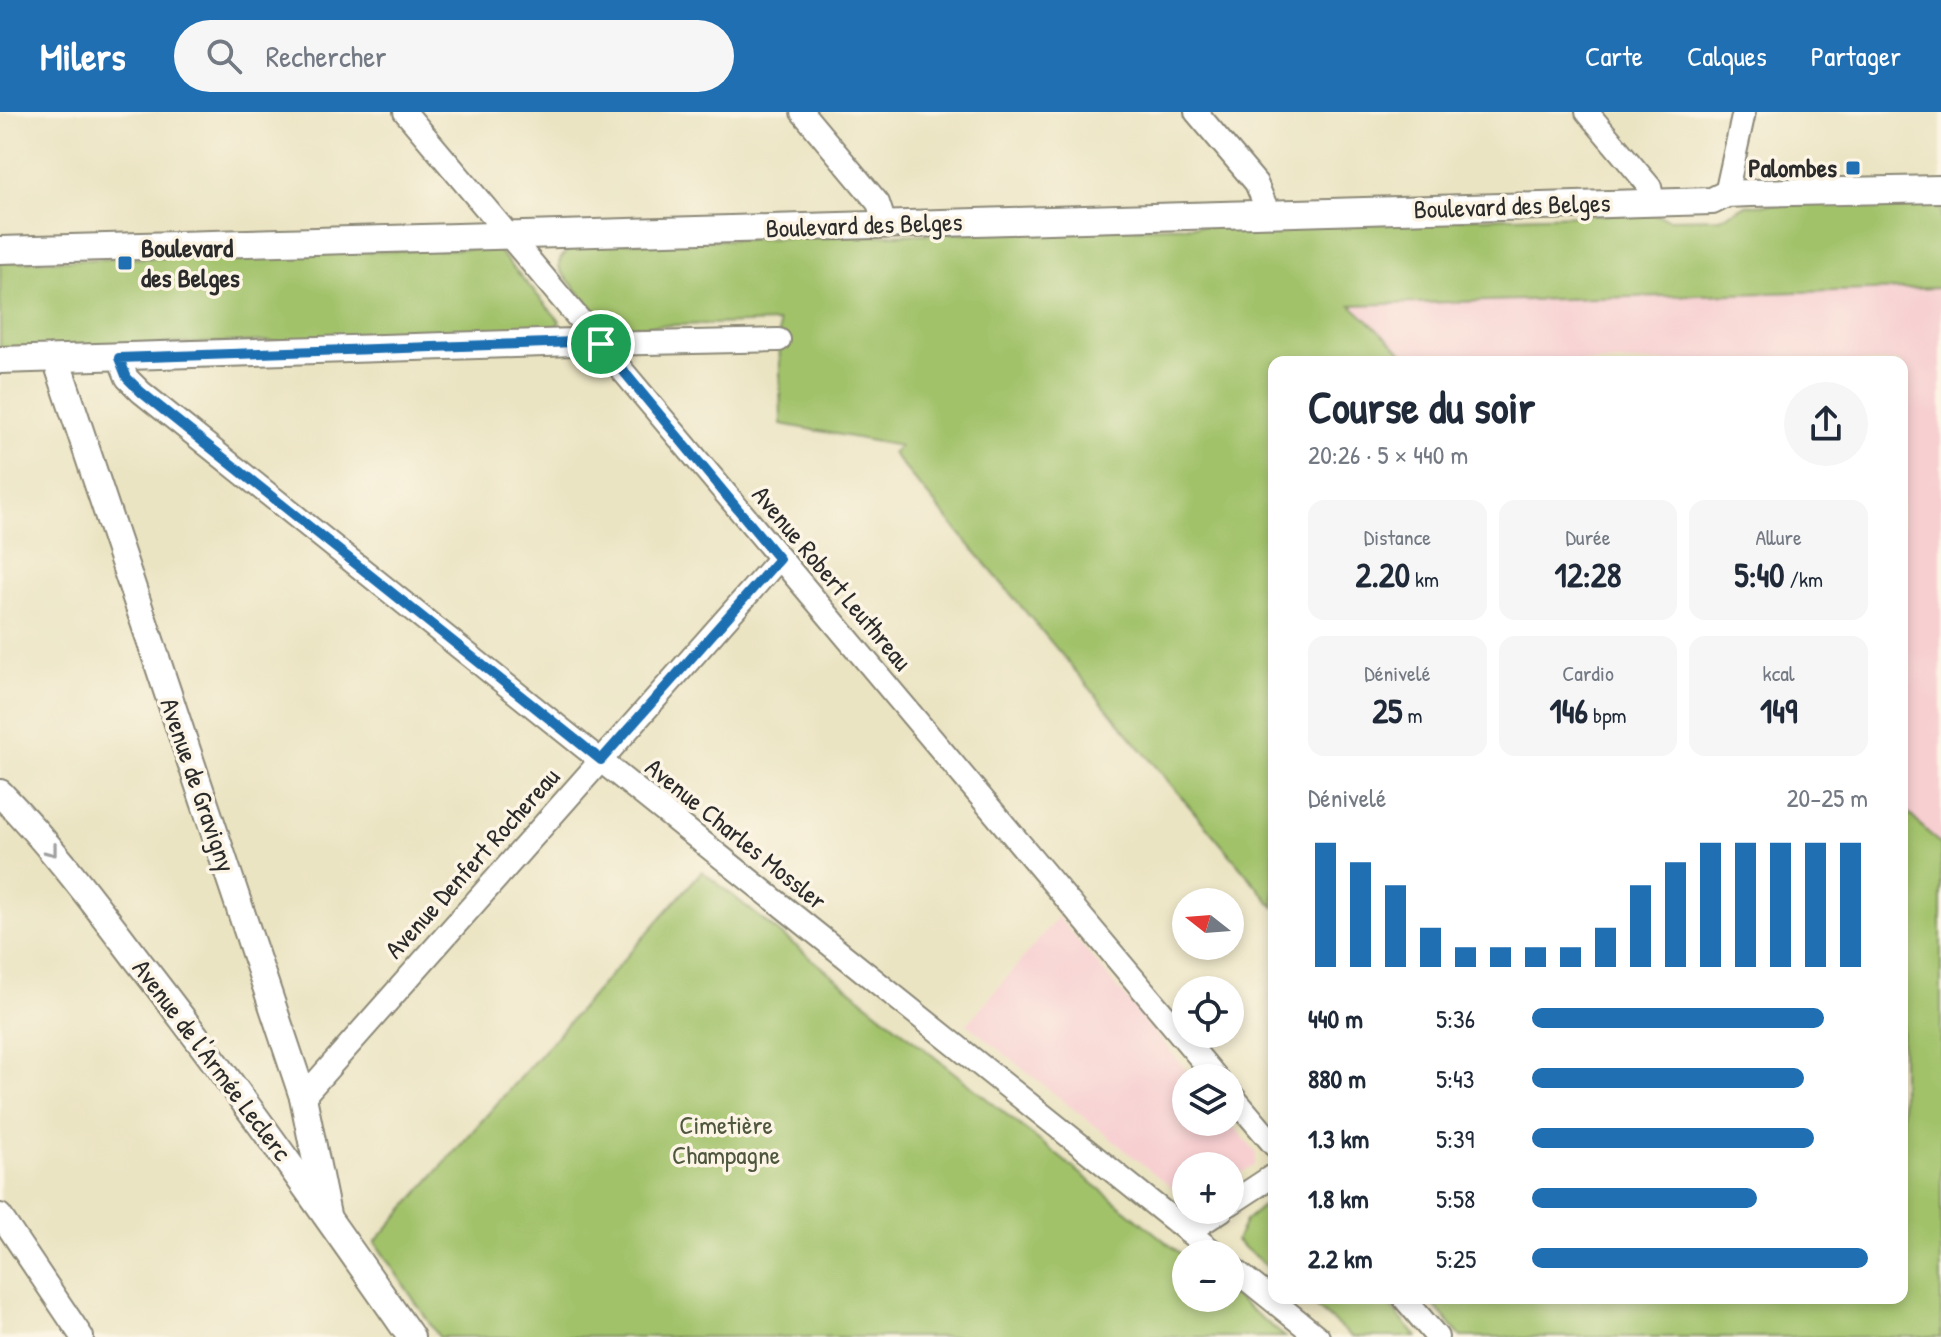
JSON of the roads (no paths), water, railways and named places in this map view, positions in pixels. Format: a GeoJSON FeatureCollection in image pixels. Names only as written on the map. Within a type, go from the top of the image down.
{"type":"FeatureCollection","features":[{"type":"Feature","properties":{"kind":"street","name":"Avenue Robert Leuthreau"},"geometry":{"type":"LineString","coordinates":[[405,112],[1205,1064]]}},
{"type":"Feature","properties":{"kind":"street"},"geometry":{"type":"LineString","coordinates":[[802,112],[878,203],[885,224]]}},
{"type":"Feature","properties":{"kind":"street"},"geometry":{"type":"LineString","coordinates":[[1196,112],[1256,183],[1269,214]]}},
{"type":"Feature","properties":{"kind":"street"},"geometry":{"type":"LineString","coordinates":[[1587,112],[1650,187],[1653,202]]}},
{"type":"Feature","properties":{"kind":"street"},"geometry":{"type":"LineString","coordinates":[[1726,194],[1744,112]]}},
{"type":"Feature","properties":{"kind":"street","name":"Boulevard des Belges"},"geometry":{"type":"LineString","coordinates":[[0,250],[1712,201],[1726,194],[1941,189]]}},
{"type":"Feature","properties":{"kind":"street"},"geometry":{"type":"LineString","coordinates":[[0,360],[575,342],[779,340]]}},
{"type":"Feature","properties":{"kind":"street","name":"Avenue Charles Mossler"},"geometry":{"type":"LineString","coordinates":[[119,358],[127,378],[141,392],[1198,1240]]}},
{"type":"Feature","properties":{"kind":"street","name":"Avenue de Gravigny"},"geometry":{"type":"LineString","coordinates":[[56,359],[303,1097],[327,1215]]}},
{"type":"Feature","properties":{"kind":"street","name":"Avenue Denfert Rochereau"},"geometry":{"type":"LineString","coordinates":[[303,1097],[779,559]]}},
{"type":"Feature","properties":{"kind":"street","name":"Avenue de l'Armée Leclerc"},"geometry":{"type":"LineString","coordinates":[[0,793],[35,829],[195,1034],[327,1215],[411,1337]]}},
{"type":"Feature","properties":{"kind":"street"},"geometry":{"type":"LineString","coordinates":[[1244,1110],[1268,1138]]}},
{"type":"Feature","properties":{"kind":"street"},"geometry":{"type":"LineString","coordinates":[[1244,1195],[1268,1179]]}},
{"type":"Feature","properties":{"kind":"street"},"geometry":{"type":"LineString","coordinates":[[0,1215],[82,1337]]}},
{"type":"Feature","properties":{"kind":"street"},"geometry":{"type":"LineString","coordinates":[[1188,1232],[1200,1224]]}},
{"type":"Feature","properties":{"kind":"street"},"geometry":{"type":"LineString","coordinates":[[1244,1277],[1268,1297]]}},
{"type":"Feature","properties":{"kind":"street"},"geometry":{"type":"LineString","coordinates":[[1277,1304],[1318,1337]]}},
{"type":"Feature","properties":{"kind":"street"},"geometry":{"type":"LineString","coordinates":[[1409,1304],[1437,1337]]}},
{"type":"Feature","properties":{"kind":"place","name":"Palombes"},"geometry":{"type":"Point","coordinates":[1853,168]}},
{"type":"Feature","properties":{"kind":"place","name":"Boulevard des Belges"},"geometry":{"type":"Point","coordinates":[125,263]}},
{"type":"Feature","properties":{"kind":"park label","name":"Cimetière Champagne"},"geometry":{"type":"Point","coordinates":[726,1140]}}]}
